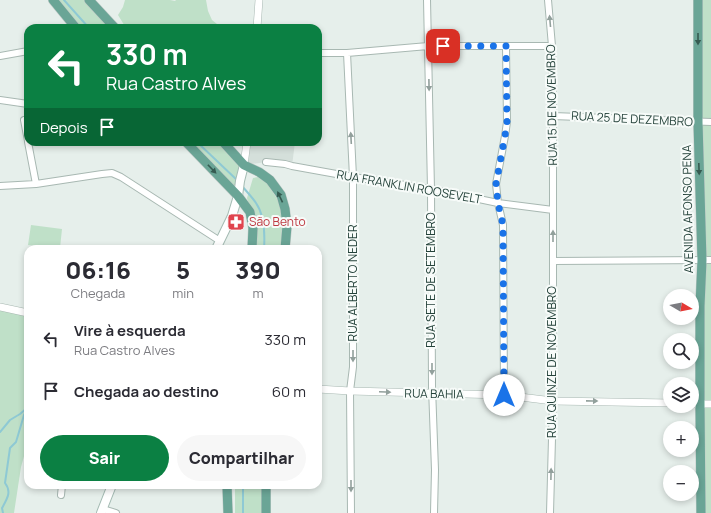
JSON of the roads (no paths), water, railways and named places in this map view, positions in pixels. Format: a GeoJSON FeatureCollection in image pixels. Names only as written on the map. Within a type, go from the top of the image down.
{"type":"FeatureCollection","features":[{"type":"Feature","properties":{"kind":"main road"},"geometry":{"type":"LineString","coordinates":[[53,0],[73,24]]}},
{"type":"Feature","properties":{"kind":"main road"},"geometry":{"type":"LineString","coordinates":[[89,0],[111,24]]}},
{"type":"Feature","properties":{"kind":"main road","name":"AVENIDA AFONSO PENA"},"geometry":{"type":"LineString","coordinates":[[697,377],[700,306],[707,260],[698,122],[698,0]]}},
{"type":"Feature","properties":{"kind":"main road"},"geometry":{"type":"LineString","coordinates":[[190,146],[238,192],[250,212],[253,228],[252,245]]}},
{"type":"Feature","properties":{"kind":"main road"},"geometry":{"type":"LineString","coordinates":[[226,146],[244,166],[259,172],[270,180],[281,195],[285,209],[287,226],[285,245]]}},
{"type":"Feature","properties":{"kind":"main road"},"geometry":{"type":"LineString","coordinates":[[218,245],[232,216],[244,166]]}},
{"type":"Feature","properties":{"kind":"main road","name":"AVENIDA AFONSO PENA"},"geometry":{"type":"LineString","coordinates":[[696,413],[701,513]]}},
{"type":"Feature","properties":{"kind":"main road"},"geometry":{"type":"LineString","coordinates":[[102,511],[110,489]]}},
{"type":"Feature","properties":{"kind":"main road"},"geometry":{"type":"LineString","coordinates":[[228,489],[228,513]]}},
{"type":"Feature","properties":{"kind":"main road"},"geometry":{"type":"LineString","coordinates":[[266,489],[266,513]]}},
{"type":"Feature","properties":{"kind":"street"},"geometry":{"type":"LineString","coordinates":[[257,24],[260,0]]}},
{"type":"Feature","properties":{"kind":"street","name":"RUA SETE DE SETEMBRO"},"geometry":{"type":"LineString","coordinates":[[427,0],[431,189],[432,394],[435,470],[434,513]]}},
{"type":"Feature","properties":{"kind":"street","name":"RUA 15 DE NOVEMBRO"},"geometry":{"type":"LineString","coordinates":[[548,0],[552,46],[553,210]]}},
{"type":"Feature","properties":{"kind":"street"},"geometry":{"type":"LineString","coordinates":[[322,54],[428,46],[552,46]]}},
{"type":"Feature","properties":{"kind":"street"},"geometry":{"type":"LineString","coordinates":[[504,395],[503,225],[498,203],[496,184],[507,122],[506,46]]}},
{"type":"Feature","properties":{"kind":"street"},"geometry":{"type":"LineString","coordinates":[[0,56],[24,51]]}},
{"type":"Feature","properties":{"kind":"street","name":"RUA ALBERTO NEDER"},"geometry":{"type":"LineString","coordinates":[[348,53],[353,177],[353,367],[350,392],[351,513]]}},
{"type":"Feature","properties":{"kind":"street"},"geometry":{"type":"LineString","coordinates":[[0,60],[8,54]]}},
{"type":"Feature","properties":{"kind":"street"},"geometry":{"type":"LineString","coordinates":[[0,100],[24,103]]}},
{"type":"Feature","properties":{"kind":"street","name":"RUA 25 DE DEZEMBRO"},"geometry":{"type":"LineString","coordinates":[[553,116],[711,122]]}},
{"type":"Feature","properties":{"kind":"street"},"geometry":{"type":"LineString","coordinates":[[29,146],[36,184]]}},
{"type":"Feature","properties":{"kind":"street"},"geometry":{"type":"LineString","coordinates":[[244,166],[246,146]]}},
{"type":"Feature","properties":{"kind":"street","name":"RUA FRANKLIN ROOSEVELT"},"geometry":{"type":"LineString","coordinates":[[266,162],[286,164],[353,177],[431,189],[498,203],[553,210]]}},
{"type":"Feature","properties":{"kind":"street"},"geometry":{"type":"LineString","coordinates":[[0,186],[36,184],[112,173],[121,177],[220,241]]}},
{"type":"Feature","properties":{"kind":"street","name":"RUA QUINZE DE NOVEMBRO"},"geometry":{"type":"LineString","coordinates":[[550,513],[553,400],[553,210]]}},
{"type":"Feature","properties":{"kind":"street"},"geometry":{"type":"LineString","coordinates":[[553,261],[707,260]]}},
{"type":"Feature","properties":{"kind":"street"},"geometry":{"type":"LineString","coordinates":[[0,307],[24,312]]}},
{"type":"Feature","properties":{"kind":"street","name":"RUA BAHIA"},"geometry":{"type":"LineString","coordinates":[[322,389],[350,392],[504,395],[553,400],[663,403]]}},
{"type":"Feature","properties":{"kind":"street"},"geometry":{"type":"LineString","coordinates":[[699,404],[711,404]]}},
{"type":"Feature","properties":{"kind":"street"},"geometry":{"type":"LineString","coordinates":[[61,495],[62,489]]}},
{"type":"Feature","properties":{"kind":"street"},"geometry":{"type":"LineString","coordinates":[[102,511],[116,513]]}},
{"type":"Feature","properties":{"kind":"waterway"},"geometry":{"type":"LineString","coordinates":[[64,0],[85,24]]}},
{"type":"Feature","properties":{"kind":"waterway"},"geometry":{"type":"LineString","coordinates":[[201,146],[238,181]]}},
{"type":"Feature","properties":{"kind":"waterway"},"geometry":{"type":"LineString","coordinates":[[242,186],[259,208],[263,219],[264,245]]}},
{"type":"Feature","properties":{"kind":"waterway"},"geometry":{"type":"LineString","coordinates":[[0,432],[10,420],[24,411]]}},
{"type":"Feature","properties":{"kind":"waterway"},"geometry":{"type":"LineString","coordinates":[[3,513],[2,508],[7,499],[8,492],[5,483],[10,448],[16,442],[24,415]]}},
{"type":"Feature","properties":{"kind":"waterway"},"geometry":{"type":"LineString","coordinates":[[243,489],[243,513]]}},
{"type":"Feature","properties":{"kind":"place","name":"São Bento"},"geometry":{"type":"Point","coordinates":[236,222]}}]}
